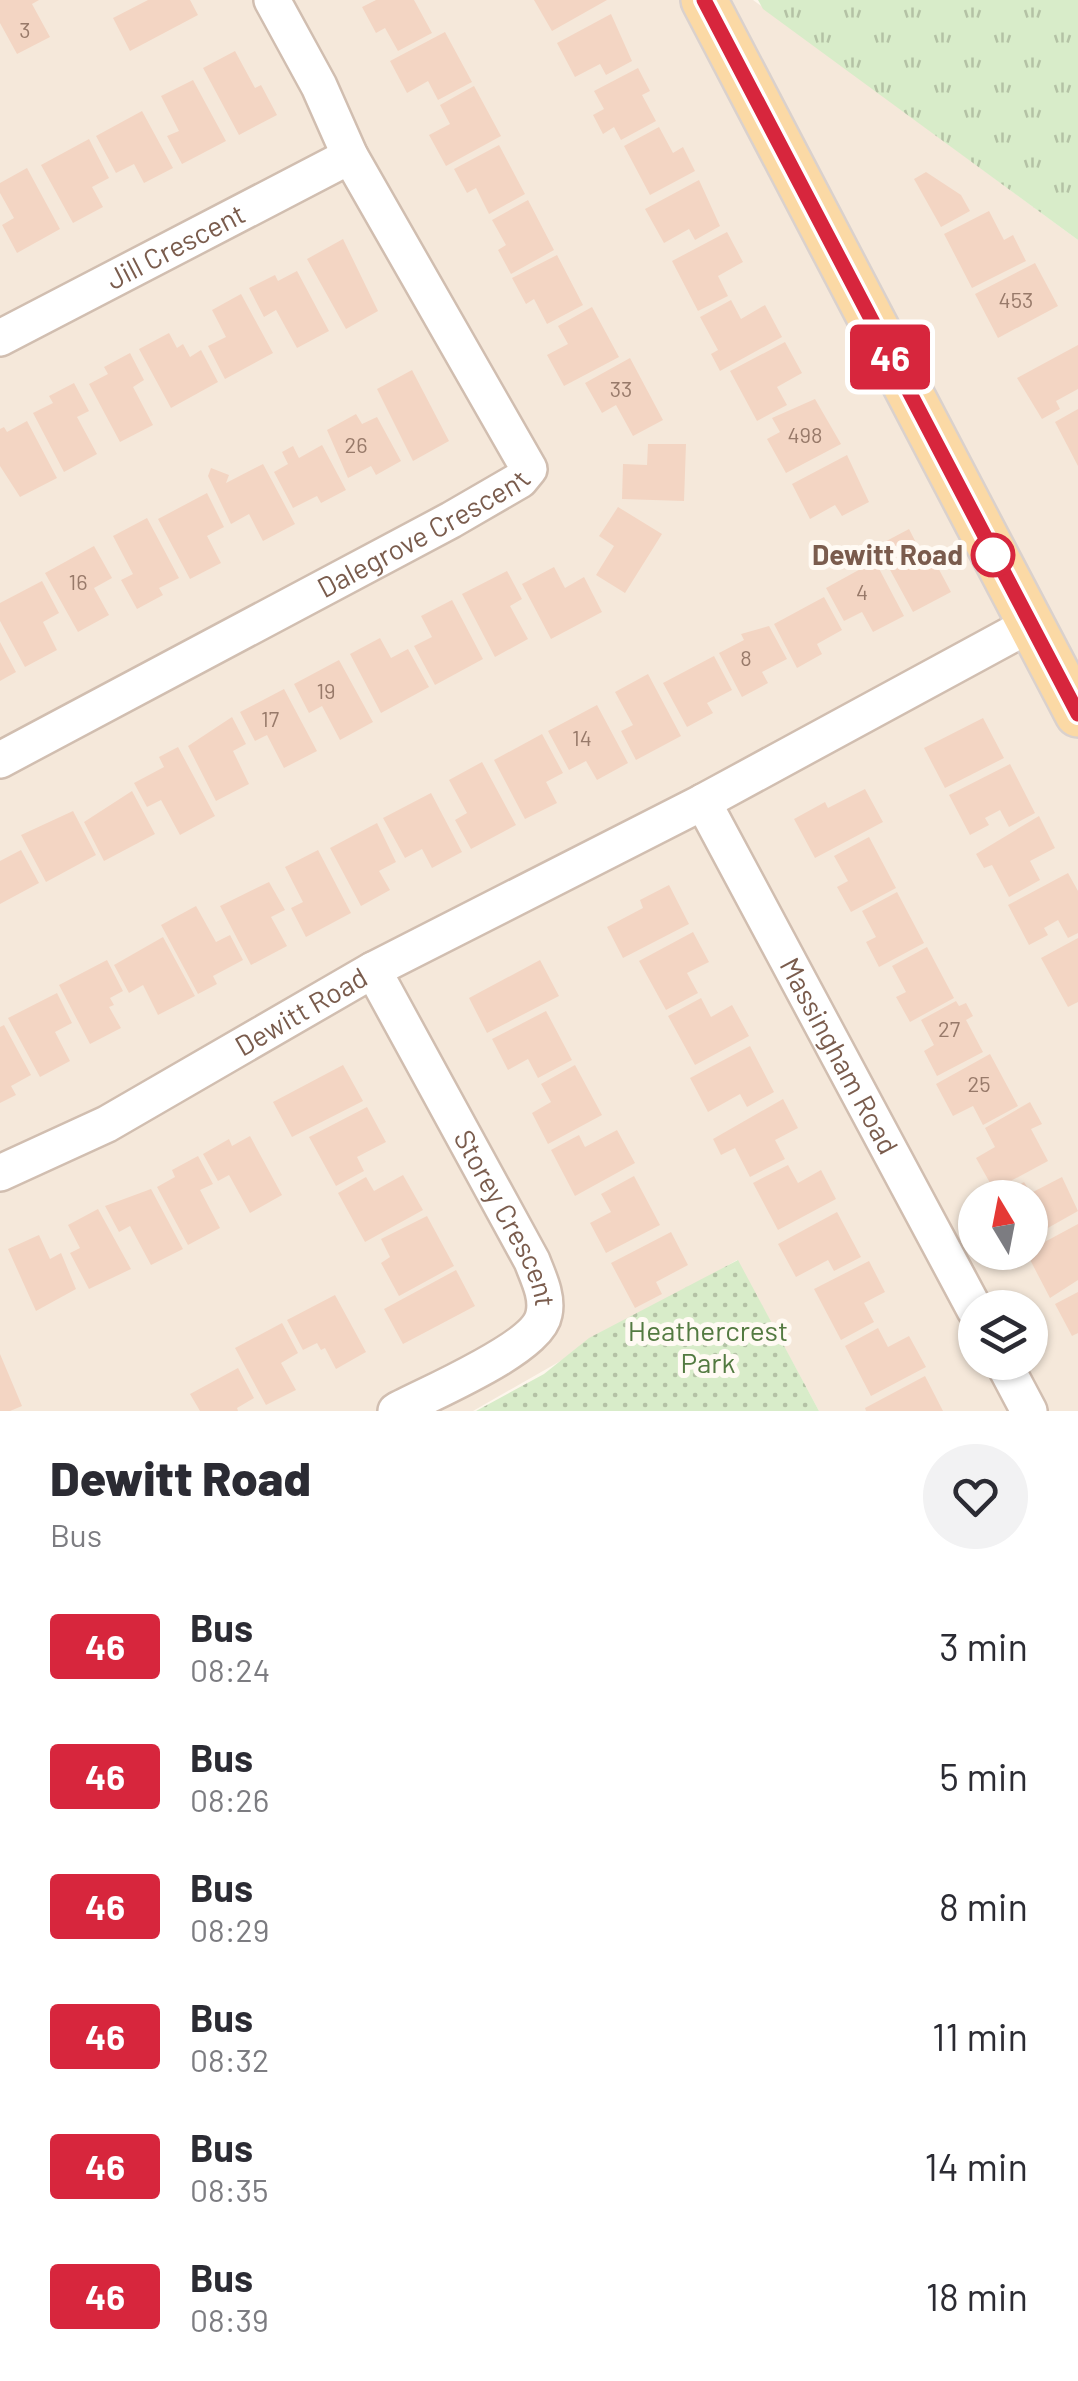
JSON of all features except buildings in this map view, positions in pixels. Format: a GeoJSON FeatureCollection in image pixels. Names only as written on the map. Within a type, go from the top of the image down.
{"type":"FeatureCollection","features":[{"type":"Feature","properties":{"kind":"main road"},"geometry":{"type":"LineString","coordinates":[[704,0],[1078,714]]}},
{"type":"Feature","properties":{"kind":"street","name":"Dalegrove Crescent"},"geometry":{"type":"LineString","coordinates":[[0,760],[451,520],[520,480],[529,469],[350,156],[320,86],[272,0]]}},
{"type":"Feature","properties":{"kind":"street","name":"Jill Crescent"},"geometry":{"type":"LineString","coordinates":[[0,338],[350,156]]}},
{"type":"Feature","properties":{"kind":"street","name":"Dewitt Road"},"geometry":{"type":"LineString","coordinates":[[0,1173],[106,1124],[373,970],[703,802],[1030,624]]}},
{"type":"Feature","properties":{"kind":"street","name":"Massingham Road"},"geometry":{"type":"LineString","coordinates":[[703,802],[964,1290]]}},
{"type":"Feature","properties":{"kind":"street","name":"Storey Crescent"},"geometry":{"type":"LineString","coordinates":[[373,970],[532,1261],[544,1294],[544,1317],[530,1335],[500,1357],[396,1411]]}},
{"type":"Feature","properties":{"kind":"street"},"geometry":{"type":"LineString","coordinates":[[1013,1380],[1029,1411]]}},
{"type":"Feature","properties":{"kind":"shaded area"},"geometry":{"type":"Polygon","coordinates":[[[0,0],[753,0],[1078,240],[1078,1411],[819,1411],[737,1260],[473,1411],[0,1411],[0,0]]]}},
{"type":"Feature","properties":{"kind":"green space"},"geometry":{"type":"Polygon","coordinates":[[[758,0],[1078,0],[1078,240],[763,9],[758,0]]]}},
{"type":"Feature","properties":{"kind":"green space","name":"Heathercrest Park"},"geometry":{"type":"Polygon","coordinates":[[[738,1260],[819,1411],[476,1411],[544,1374],[589,1338],[738,1260]]]}},
{"type":"Feature","properties":{"kind":"bus line","name":"46"},"geometry":{"type":"LineString","coordinates":[[704,0],[1078,714]]}},
{"type":"Feature","properties":{"kind":"place","name":"Dewitt Road"},"geometry":{"type":"Point","coordinates":[993,555]}}]}
